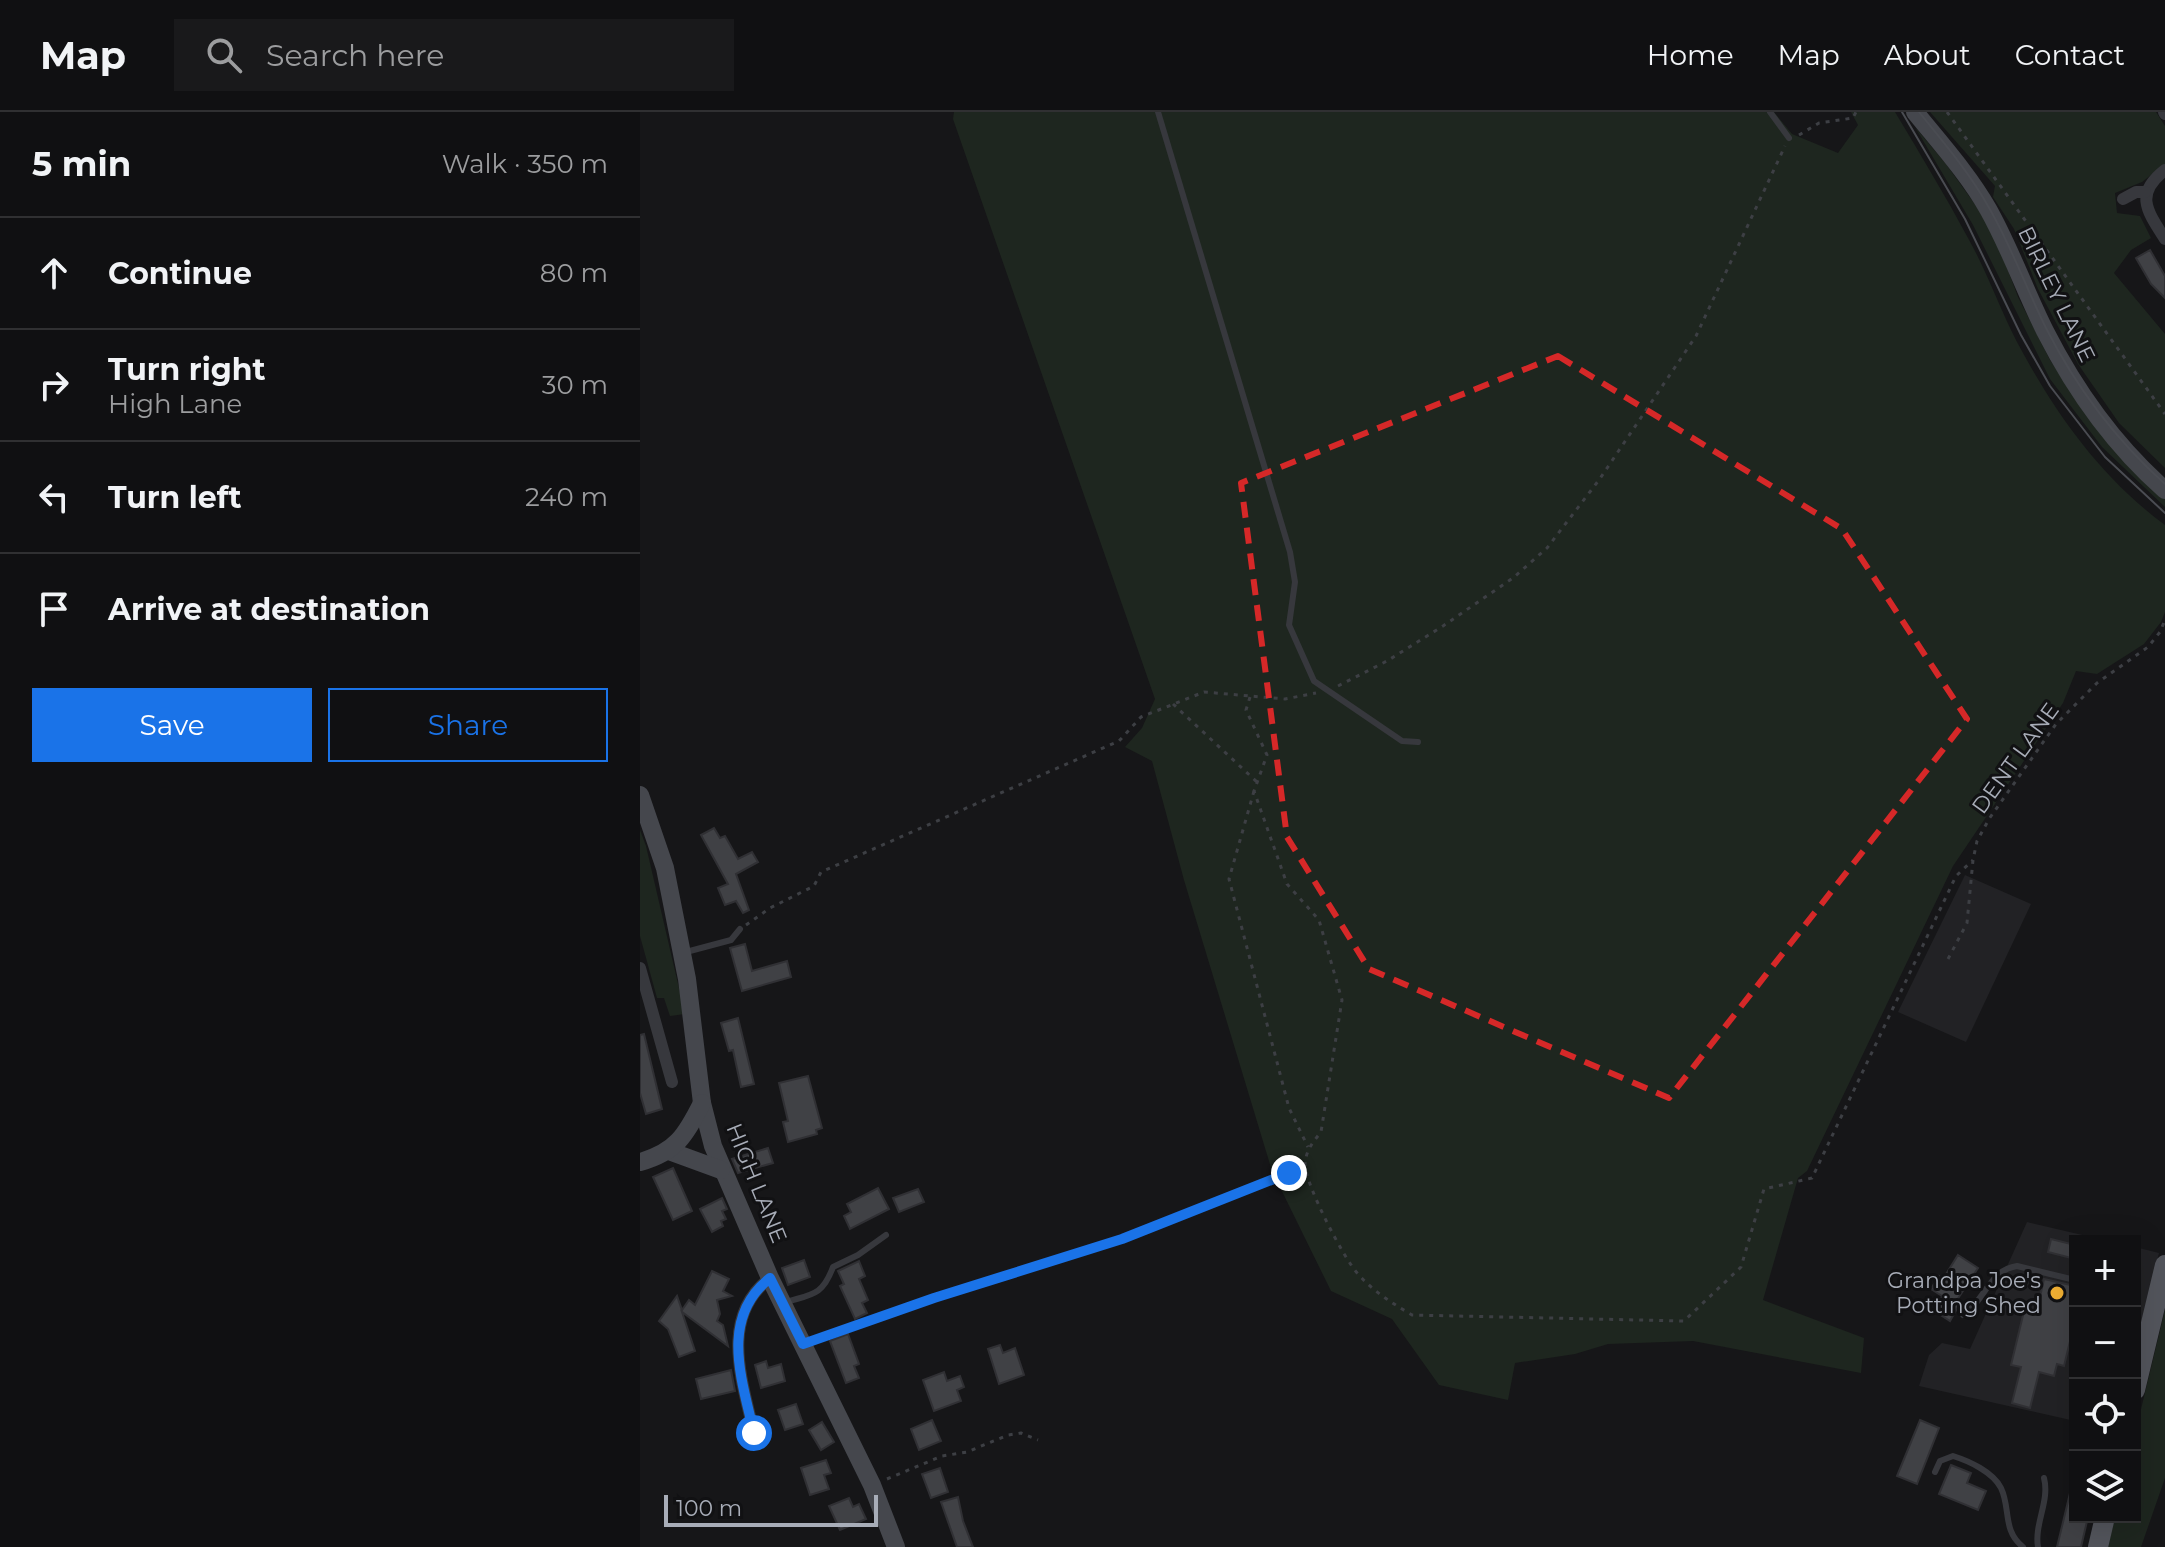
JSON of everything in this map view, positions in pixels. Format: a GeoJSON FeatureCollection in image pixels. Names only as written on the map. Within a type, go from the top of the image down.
{"type":"FeatureCollection","features":[{"type":"Feature","properties":{"kind":"main road","name":"BIRLEY LANE"},"geometry":{"type":"LineString","coordinates":[[1915,112],[1985,205],[2044,330],[2078,389],[2101,421],[2165,490]]}},
{"type":"Feature","properties":{"kind":"main road","name":"HIGH LANE"},"geometry":{"type":"LineString","coordinates":[[640,795],[665,868],[689,992],[702,1103],[721,1170],[770,1278],[872,1485],[896,1547]]}},
{"type":"Feature","properties":{"kind":"main road"},"geometry":{"type":"LineString","coordinates":[[640,1162],[669,1151],[685,1135],[702,1103]]}},
{"type":"Feature","properties":{"kind":"main road"},"geometry":{"type":"LineString","coordinates":[[669,1151],[721,1170]]}},
{"type":"Feature","properties":{"kind":"main road"},"geometry":{"type":"LineString","coordinates":[[2141,1348],[2165,1265]]}},
{"type":"Feature","properties":{"kind":"main road"},"geometry":{"type":"LineString","coordinates":[[2098,1547],[2104,1523]]}},
{"type":"Feature","properties":{"kind":"street"},"geometry":{"type":"LineString","coordinates":[[2165,170],[2149,184],[2145,192],[2149,212],[2165,239]]}},
{"type":"Feature","properties":{"kind":"street"},"geometry":{"type":"LineString","coordinates":[[2123,199],[2136,192],[2145,192]]}},
{"type":"Feature","properties":{"kind":"street"},"geometry":{"type":"LineString","coordinates":[[640,968],[672,1082]]}},
{"type":"Feature","properties":{"kind":"street"},"geometry":{"type":"LineString","coordinates":[[754,1433],[737,1353],[738,1339],[750,1298],[770,1278]]}},
{"type":"Feature","properties":{"kind":"lane"},"geometry":{"type":"LineString","coordinates":[[1158,112],[1290,552],[1295,582],[1289,625],[1314,681],[1402,741],[1418,742]]}},
{"type":"Feature","properties":{"kind":"lane"},"geometry":{"type":"LineString","coordinates":[[1770,112],[1789,138]]}},
{"type":"Feature","properties":{"kind":"lane"},"geometry":{"type":"LineString","coordinates":[[682,953],[731,940],[740,929]]}},
{"type":"Feature","properties":{"kind":"lane"},"geometry":{"type":"LineString","coordinates":[[783,1304],[818,1291],[827,1283],[833,1267],[858,1255],[886,1235]]}},
{"type":"Feature","properties":{"kind":"lane"},"geometry":{"type":"LineString","coordinates":[[1963,1315],[1976,1304],[1995,1276],[2009,1267],[2017,1266],[2069,1279]]}},
{"type":"Feature","properties":{"kind":"lane"},"geometry":{"type":"LineString","coordinates":[[1935,1472],[1940,1461],[1953,1456],[1993,1477],[2005,1499],[2010,1532],[2023,1547]]}},
{"type":"Feature","properties":{"kind":"lane"},"geometry":{"type":"LineString","coordinates":[[2038,1547],[2037,1531],[2046,1492],[2044,1478]]}},
{"type":"Feature","properties":{"kind":"path"},"geometry":{"type":"LineString","coordinates":[[740,929],[770,908],[814,886],[821,872],[1090,756],[1119,741],[1141,717],[1204,692],[1285,699],[1328,691],[1387,661],[1513,578],[1547,548],[1607,470],[1696,336],[1789,138],[1802,135],[1819,123],[1853,118],[1856,112]]}},
{"type":"Feature","properties":{"kind":"path"},"geometry":{"type":"LineString","coordinates":[[1947,112],[2165,414]]}},
{"type":"Feature","properties":{"kind":"path","name":"DENT LANE"},"geometry":{"type":"LineString","coordinates":[[1973,860],[1977,841],[1989,819],[2056,724],[2097,683],[2148,647],[2165,620]]}},
{"type":"Feature","properties":{"kind":"path"},"geometry":{"type":"LineString","coordinates":[[1250,697],[1246,710],[1267,755],[1229,879],[1289,1108],[1308,1147]]}},
{"type":"Feature","properties":{"kind":"path"},"geometry":{"type":"LineString","coordinates":[[1173,704],[1257,782]]}},
{"type":"Feature","properties":{"kind":"path"},"geometry":{"type":"LineString","coordinates":[[1254,791],[1287,884],[1319,920],[1342,1000],[1321,1132],[1308,1147],[1305,1166],[1319,1205],[1356,1272],[1381,1297],[1412,1315],[1684,1321],[1741,1267],[1764,1189],[1812,1178],[1956,876],[1973,860]]}},
{"type":"Feature","properties":{"kind":"path"},"geometry":{"type":"LineString","coordinates":[[1948,959],[1967,923],[1973,860]]}},
{"type":"Feature","properties":{"kind":"path"},"geometry":{"type":"LineString","coordinates":[[803,1344],[934,1298],[1122,1239],[1305,1166]]}},
{"type":"Feature","properties":{"kind":"path"},"geometry":{"type":"LineString","coordinates":[[872,1485],[942,1456],[967,1452],[1008,1435],[1021,1433],[1038,1440]]}},
{"type":"Feature","properties":{"kind":"highlighted area"},"geometry":{"type":"Polygon","coordinates":[[[1558,356],[1842,529],[1967,719],[1669,1098],[1369,969],[1287,837],[1241,483],[1558,356]]]}},
{"type":"Feature","properties":{"kind":"shaded area"},"geometry":{"type":"Polygon","coordinates":[[[954,112],[1774,112],[1792,134],[1838,153],[1858,125],[1851,112],[1895,112],[1968,238],[2015,339],[2052,401],[2103,468],[2165,525],[2165,612],[2144,644],[2097,674],[2076,671],[2063,703],[1953,866],[1807,1171],[1798,1178],[1763,1300],[1864,1338],[1861,1373],[1693,1341],[1608,1344],[1575,1354],[1515,1363],[1508,1400],[1439,1385],[1392,1319],[1331,1291],[1272,1171],[1184,880],[1152,761],[1125,747],[1142,728],[1155,699],[953,119],[954,112]]]}},
{"type":"Feature","properties":{"kind":"shaded area"},"geometry":{"type":"Polygon","coordinates":[[[1930,112],[2156,112],[2165,126],[2165,164],[2142,182],[2115,193],[2117,213],[2140,216],[2151,238],[2131,250],[2114,273],[2165,334],[2165,468],[2119,423],[2078,364],[2038,289],[2014,229],[1993,197],[1995,186],[1930,112]]]}},
{"type":"Feature","properties":{"kind":"shaded area"},"geometry":{"type":"Polygon","coordinates":[[[1915,127],[1979,210],[2050,360],[2094,423],[2165,498],[2165,507],[2102,447],[2050,379],[1973,225],[1915,127]]]}},
{"type":"Feature","properties":{"kind":"shaded area"},"geometry":{"type":"Polygon","coordinates":[[[640,830],[685,1014],[670,1016],[664,998],[657,998],[640,936],[640,830]]]}},
{"type":"Feature","properties":{"kind":"shaded area"},"geometry":{"type":"Polygon","coordinates":[[[1965,875],[2031,904],[1966,1042],[1898,1012],[1965,875]]]}},
{"type":"Feature","properties":{"kind":"shaded area"},"geometry":{"type":"Polygon","coordinates":[[[2027,1222],[2082,1235],[2069,1235],[2069,1420],[1919,1386],[1929,1355],[1942,1343],[1970,1349],[2027,1222]]]}},
{"type":"Feature","properties":{"kind":"shaded area"},"geometry":{"type":"Polygon","coordinates":[[[2141,1248],[2159,1253],[2141,1324],[2141,1248]]]}},
{"type":"Feature","properties":{"kind":"shaded area"},"geometry":{"type":"Polygon","coordinates":[[[2165,1310],[2165,1478],[2141,1547],[2108,1547],[2114,1523],[2141,1523],[2141,1409],[2165,1310]]]}},
{"type":"Feature","properties":{"kind":"building"},"geometry":{"type":"Polygon","coordinates":[[[2150,250],[2165,276],[2165,298],[2151,284],[2136,258],[2150,250]]]}},
{"type":"Feature","properties":{"kind":"building"},"geometry":{"type":"Polygon","coordinates":[[[714,828],[720,838],[725,836],[738,859],[752,852],[758,862],[736,874],[749,910],[743,913],[736,901],[725,905],[718,888],[728,884],[701,835],[714,828]]]}},
{"type":"Feature","properties":{"kind":"building"},"geometry":{"type":"Polygon","coordinates":[[[745,944],[752,971],[787,961],[791,977],[742,991],[730,948],[745,944]]]}},
{"type":"Feature","properties":{"kind":"building"},"geometry":{"type":"Polygon","coordinates":[[[738,1018],[754,1084],[741,1087],[733,1050],[729,1051],[721,1023],[738,1018]]]}},
{"type":"Feature","properties":{"kind":"building"},"geometry":{"type":"Polygon","coordinates":[[[644,1034],[662,1109],[646,1114],[640,1093],[640,1035],[644,1034]]]}},
{"type":"Feature","properties":{"kind":"building"},"geometry":{"type":"Polygon","coordinates":[[[808,1076],[822,1128],[816,1130],[817,1134],[788,1142],[783,1122],[788,1121],[779,1083],[808,1076]]]}},
{"type":"Feature","properties":{"kind":"building"},"geometry":{"type":"Polygon","coordinates":[[[768,1148],[773,1163],[738,1173],[732,1159],[768,1148]]]}},
{"type":"Feature","properties":{"kind":"building"},"geometry":{"type":"Polygon","coordinates":[[[673,1168],[692,1211],[673,1220],[653,1177],[673,1168]]]}},
{"type":"Feature","properties":{"kind":"building"},"geometry":{"type":"Polygon","coordinates":[[[878,1188],[889,1209],[850,1229],[844,1216],[851,1212],[847,1204],[878,1188]]]}},
{"type":"Feature","properties":{"kind":"building"},"geometry":{"type":"Polygon","coordinates":[[[918,1189],[924,1202],[899,1212],[893,1198],[918,1189]]]}},
{"type":"Feature","properties":{"kind":"building"},"geometry":{"type":"Polygon","coordinates":[[[722,1198],[727,1209],[722,1211],[726,1219],[721,1221],[723,1226],[712,1232],[700,1209],[722,1198]]]}},
{"type":"Feature","properties":{"kind":"building"},"geometry":{"type":"Polygon","coordinates":[[[2051,1239],[2069,1244],[2069,1257],[2048,1252],[2051,1239]]]}},
{"type":"Feature","properties":{"kind":"building"},"geometry":{"type":"Polygon","coordinates":[[[1958,1255],[1978,1268],[1955,1303],[1959,1305],[1950,1321],[1933,1310],[1942,1296],[1931,1289],[1939,1276],[1943,1279],[1958,1255]]]}},
{"type":"Feature","properties":{"kind":"building"},"geometry":{"type":"Polygon","coordinates":[[[804,1260],[810,1277],[788,1285],[782,1268],[804,1260]]]}},
{"type":"Feature","properties":{"kind":"building"},"geometry":{"type":"Polygon","coordinates":[[[859,1261],[865,1276],[859,1279],[868,1300],[862,1303],[867,1313],[855,1319],[840,1286],[844,1284],[838,1271],[859,1261]]]}},
{"type":"Feature","properties":{"kind":"building"},"geometry":{"type":"Polygon","coordinates":[[[712,1271],[729,1279],[723,1291],[732,1296],[717,1300],[720,1314],[717,1321],[723,1325],[728,1346],[682,1312],[695,1351],[679,1357],[668,1329],[659,1321],[677,1296],[682,1310],[689,1300],[695,1305],[712,1271]]]}},
{"type":"Feature","properties":{"kind":"building"},"geometry":{"type":"Polygon","coordinates":[[[2044,1279],[2069,1285],[2069,1346],[2064,1366],[2057,1364],[2054,1376],[2039,1372],[2030,1408],[2012,1403],[2021,1367],[2011,1365],[2025,1307],[2037,1310],[2044,1279]]]}},
{"type":"Feature","properties":{"kind":"building"},"geometry":{"type":"Polygon","coordinates":[[[848,1334],[859,1364],[854,1366],[859,1378],[846,1383],[830,1341],[848,1334]]]}},
{"type":"Feature","properties":{"kind":"building"},"geometry":{"type":"Polygon","coordinates":[[[1000,1345],[1003,1353],[1015,1348],[1024,1375],[999,1384],[988,1349],[1000,1345]]]}},
{"type":"Feature","properties":{"kind":"building"},"geometry":{"type":"Polygon","coordinates":[[[766,1361],[768,1368],[781,1364],[785,1381],[761,1388],[755,1365],[766,1361]]]}},
{"type":"Feature","properties":{"kind":"building"},"geometry":{"type":"Polygon","coordinates":[[[731,1370],[735,1391],[701,1399],[696,1379],[731,1370]]]}},
{"type":"Feature","properties":{"kind":"building"},"geometry":{"type":"Polygon","coordinates":[[[944,1372],[947,1381],[960,1376],[964,1387],[957,1390],[961,1401],[934,1411],[923,1380],[944,1372]]]}},
{"type":"Feature","properties":{"kind":"building"},"geometry":{"type":"Polygon","coordinates":[[[796,1404],[803,1424],[785,1430],[778,1410],[796,1404]]]}},
{"type":"Feature","properties":{"kind":"building"},"geometry":{"type":"Polygon","coordinates":[[[932,1420],[941,1441],[919,1450],[911,1429],[932,1420]]]}},
{"type":"Feature","properties":{"kind":"building"},"geometry":{"type":"Polygon","coordinates":[[[1920,1420],[1939,1428],[1917,1484],[1897,1476],[1920,1420]]]}},
{"type":"Feature","properties":{"kind":"building"},"geometry":{"type":"Polygon","coordinates":[[[822,1422],[834,1442],[821,1450],[809,1430],[822,1422]]]}},
{"type":"Feature","properties":{"kind":"building"},"geometry":{"type":"Polygon","coordinates":[[[826,1460],[831,1473],[824,1475],[829,1489],[810,1495],[801,1468],[826,1460]]]}},
{"type":"Feature","properties":{"kind":"building"},"geometry":{"type":"Polygon","coordinates":[[[1951,1465],[1971,1473],[1967,1483],[1986,1491],[1978,1510],[1939,1494],[1951,1465]]]}},
{"type":"Feature","properties":{"kind":"building"},"geometry":{"type":"Polygon","coordinates":[[[940,1468],[948,1492],[931,1498],[922,1474],[940,1468]]]}},
{"type":"Feature","properties":{"kind":"building"},"geometry":{"type":"Polygon","coordinates":[[[958,1497],[973,1547],[957,1547],[941,1502],[958,1497]]]}},
{"type":"Feature","properties":{"kind":"building"},"geometry":{"type":"Polygon","coordinates":[[[2069,1497],[2069,1523],[2087,1523],[2081,1547],[2057,1547],[2069,1497]]]}},
{"type":"Feature","properties":{"kind":"building"},"geometry":{"type":"Polygon","coordinates":[[[849,1498],[853,1507],[859,1504],[866,1519],[840,1530],[829,1506],[849,1498]]]}},
{"type":"Feature","properties":{"kind":"tram line"},"geometry":{"type":"LineString","coordinates":[[1902,112],[1965,219],[2021,335],[2050,386],[2105,457],[2165,513]]}},
{"type":"Feature","properties":{"kind":"tram line"},"geometry":{"type":"LineString","coordinates":[[1919,112],[1981,193],[2070,371],[2114,431],[2165,484]]}},
{"type":"Feature","properties":{"kind":"place","name":"Grandpa Joe's Potting Shed"},"geometry":{"type":"Point","coordinates":[2057,1293]}},
{"type":"Feature","properties":{"kind":"route"},"geometry":{"type":"LineString","coordinates":[[754,1433],[737,1353],[738,1339],[750,1298],[770,1278],[803,1344],[934,1298],[1122,1239],[1289,1173]]}}]}
